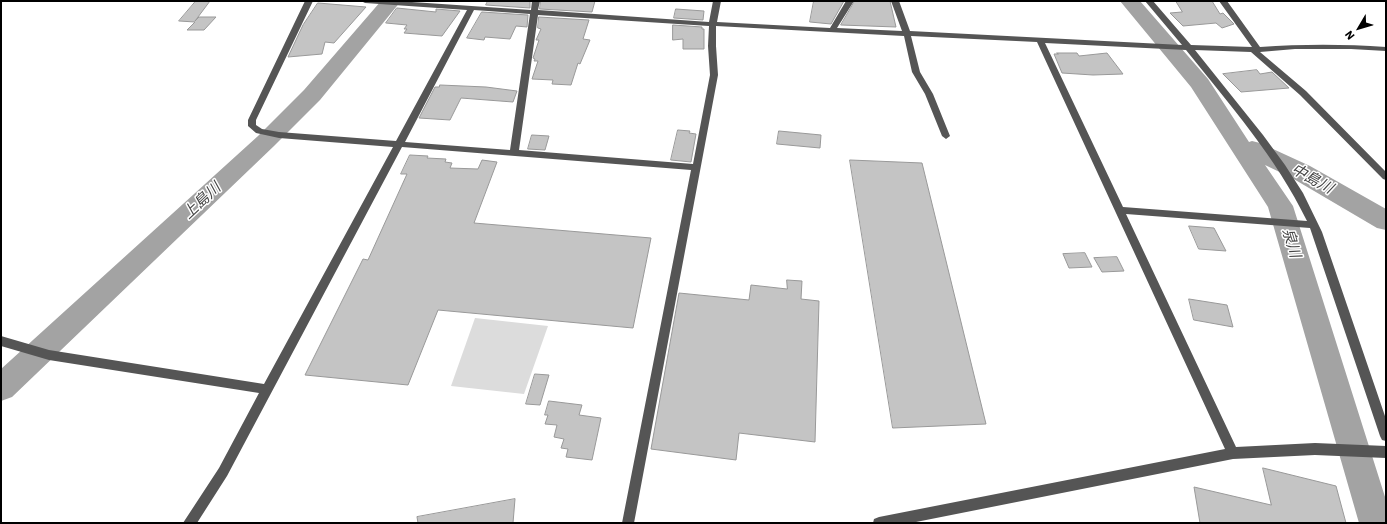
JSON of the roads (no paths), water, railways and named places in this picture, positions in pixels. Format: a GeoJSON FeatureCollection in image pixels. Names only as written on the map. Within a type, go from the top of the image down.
{"type":"FeatureCollection","features":[{"type":"Feature","properties":{"kind":"street"},"geometry":{"type":"LineString","coordinates":[[309,1],[252,120],[252,126],[259,131],[279,135],[696,168]]}},
{"type":"Feature","properties":{"kind":"street"},"geometry":{"type":"LineString","coordinates":[[365,1],[711,24],[1188,48],[1256,50],[1295,46],[1386,49]]}},
{"type":"Feature","properties":{"kind":"street"},"geometry":{"type":"LineString","coordinates":[[514,153],[536,1]]}},
{"type":"Feature","properties":{"kind":"street"},"geometry":{"type":"LineString","coordinates":[[628,523],[714,75],[710,42],[711,24],[716,1]]}},
{"type":"Feature","properties":{"kind":"street"},"geometry":{"type":"LineString","coordinates":[[832,30],[850,1]]}},
{"type":"Feature","properties":{"kind":"street"},"geometry":{"type":"LineString","coordinates":[[895,1],[907,34],[916,72],[929,94],[946,136]]}},
{"type":"Feature","properties":{"kind":"street"},"geometry":{"type":"LineString","coordinates":[[1149,1],[1260,137],[1282,167],[1313,225],[1386,436]]}},
{"type":"Feature","properties":{"kind":"street"},"geometry":{"type":"LineString","coordinates":[[1223,1],[1256,50],[1303,93],[1386,177]]}},
{"type":"Feature","properties":{"kind":"street"},"geometry":{"type":"LineString","coordinates":[[189,523],[223,472],[472,8]]}},
{"type":"Feature","properties":{"kind":"street"},"geometry":{"type":"LineString","coordinates":[[1040,40],[1233,453]]}},
{"type":"Feature","properties":{"kind":"street"},"geometry":{"type":"LineString","coordinates":[[1119,210],[1313,225]]}},
{"type":"Feature","properties":{"kind":"street"},"geometry":{"type":"LineString","coordinates":[[1,341],[49,355],[268,389]]}},
{"type":"Feature","properties":{"kind":"street"},"geometry":{"type":"LineString","coordinates":[[879,523],[1233,453],[1315,449],[1386,452]]}},
{"type":"Feature","properties":{"kind":"waterway","name":"上島川"},"geometry":{"type":"LineString","coordinates":[[1,388],[266,141],[312,95],[391,1]]}},
{"type":"Feature","properties":{"kind":"waterway","name":"泉川"},"geometry":{"type":"LineString","coordinates":[[1130,1],[1200,84],[1280,206],[1376,523]]}},
{"type":"Feature","properties":{"kind":"waterway","name":"中島川"},"geometry":{"type":"LineString","coordinates":[[1252,149],[1301,172],[1386,221]]}}]}
